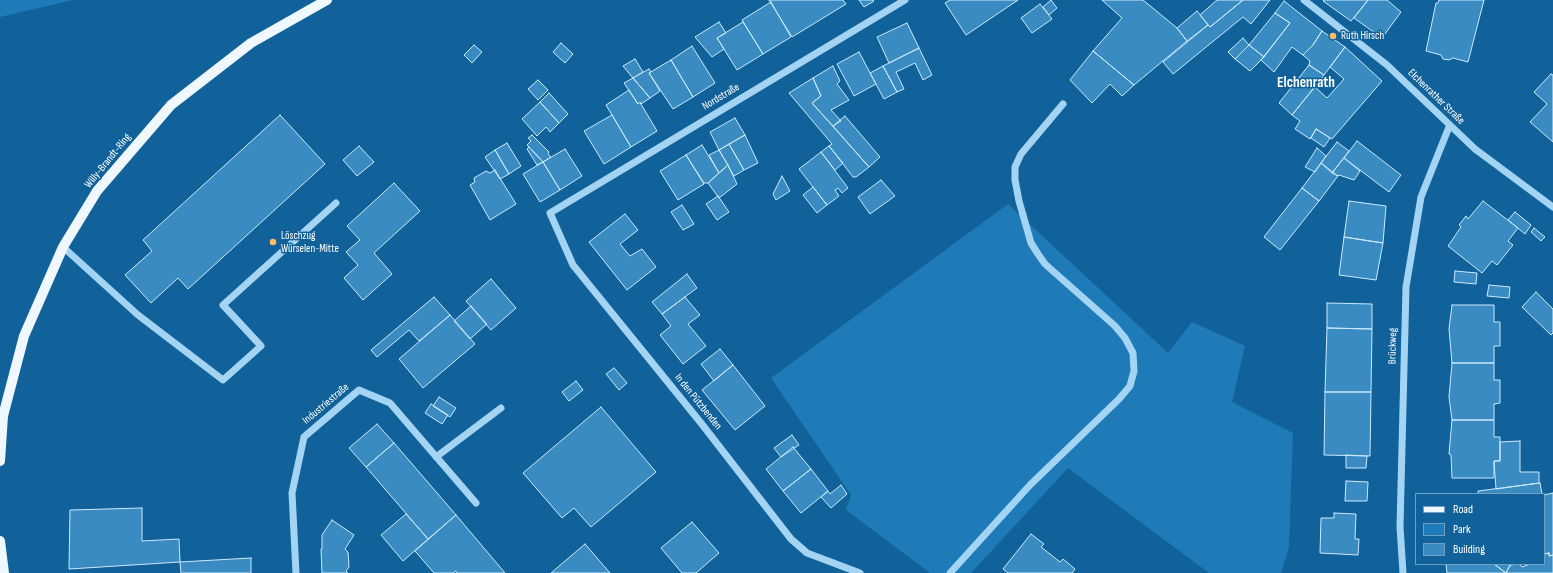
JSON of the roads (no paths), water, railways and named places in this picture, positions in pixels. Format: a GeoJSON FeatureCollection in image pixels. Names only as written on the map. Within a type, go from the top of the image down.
{"type":"FeatureCollection","features":[{"type":"Feature","properties":{"kind":"main road","name":"Willy-Brandt-Ring"},"geometry":{"type":"LineString","coordinates":[[0,461],[3,416],[24,336],[63,248],[97,191],[171,105],[251,42],[327,0]]}},
{"type":"Feature","properties":{"kind":"main road"},"geometry":{"type":"LineString","coordinates":[[0,542],[4,573]]}},
{"type":"Feature","properties":{"kind":"street","name":"Nordstraße"},"geometry":{"type":"LineString","coordinates":[[550,213],[905,0]]}},
{"type":"Feature","properties":{"kind":"street","name":"Elchenrather Straße"},"geometry":{"type":"LineString","coordinates":[[1304,0],[1387,65],[1450,127],[1475,149],[1553,207]]}},
{"type":"Feature","properties":{"kind":"street"},"geometry":{"type":"LineString","coordinates":[[950,573],[1030,486],[1119,399],[1130,386],[1134,371],[1133,353],[1125,338],[1115,326],[1045,264],[1038,254],[1031,242],[1019,201],[1015,180],[1015,166],[1020,154],[1063,104]]}},
{"type":"Feature","properties":{"kind":"street","name":"Brückweg"},"geometry":{"type":"LineString","coordinates":[[1402,573],[1400,527],[1406,287],[1421,197],[1450,127]]}},
{"type":"Feature","properties":{"kind":"street"},"geometry":{"type":"LineString","coordinates":[[63,248],[138,314],[223,380],[261,346],[223,305],[336,203]]}},
{"type":"Feature","properties":{"kind":"street","name":"In den Pützbenden"},"geometry":{"type":"LineString","coordinates":[[550,213],[573,264],[701,423],[791,539],[807,553],[860,573]]}},
{"type":"Feature","properties":{"kind":"street","name":"Industriestraße"},"geometry":{"type":"LineString","coordinates":[[296,573],[292,493],[304,437],[359,390],[390,404],[476,503]]}},
{"type":"Feature","properties":{"kind":"street"},"geometry":{"type":"LineString","coordinates":[[436,457],[501,408]]}},
{"type":"Feature","properties":{"kind":"place","name":"Ruth Hirsch"},"geometry":{"type":"Point","coordinates":[1333,36]}},
{"type":"Feature","properties":{"kind":"place","name":"Löschzug Würselen-Mitte"},"geometry":{"type":"Point","coordinates":[273,242]}},
{"type":"Feature","properties":{"kind":"district","name":"Elchenrath"},"geometry":{"type":"Point","coordinates":[1306,83]}}]}
